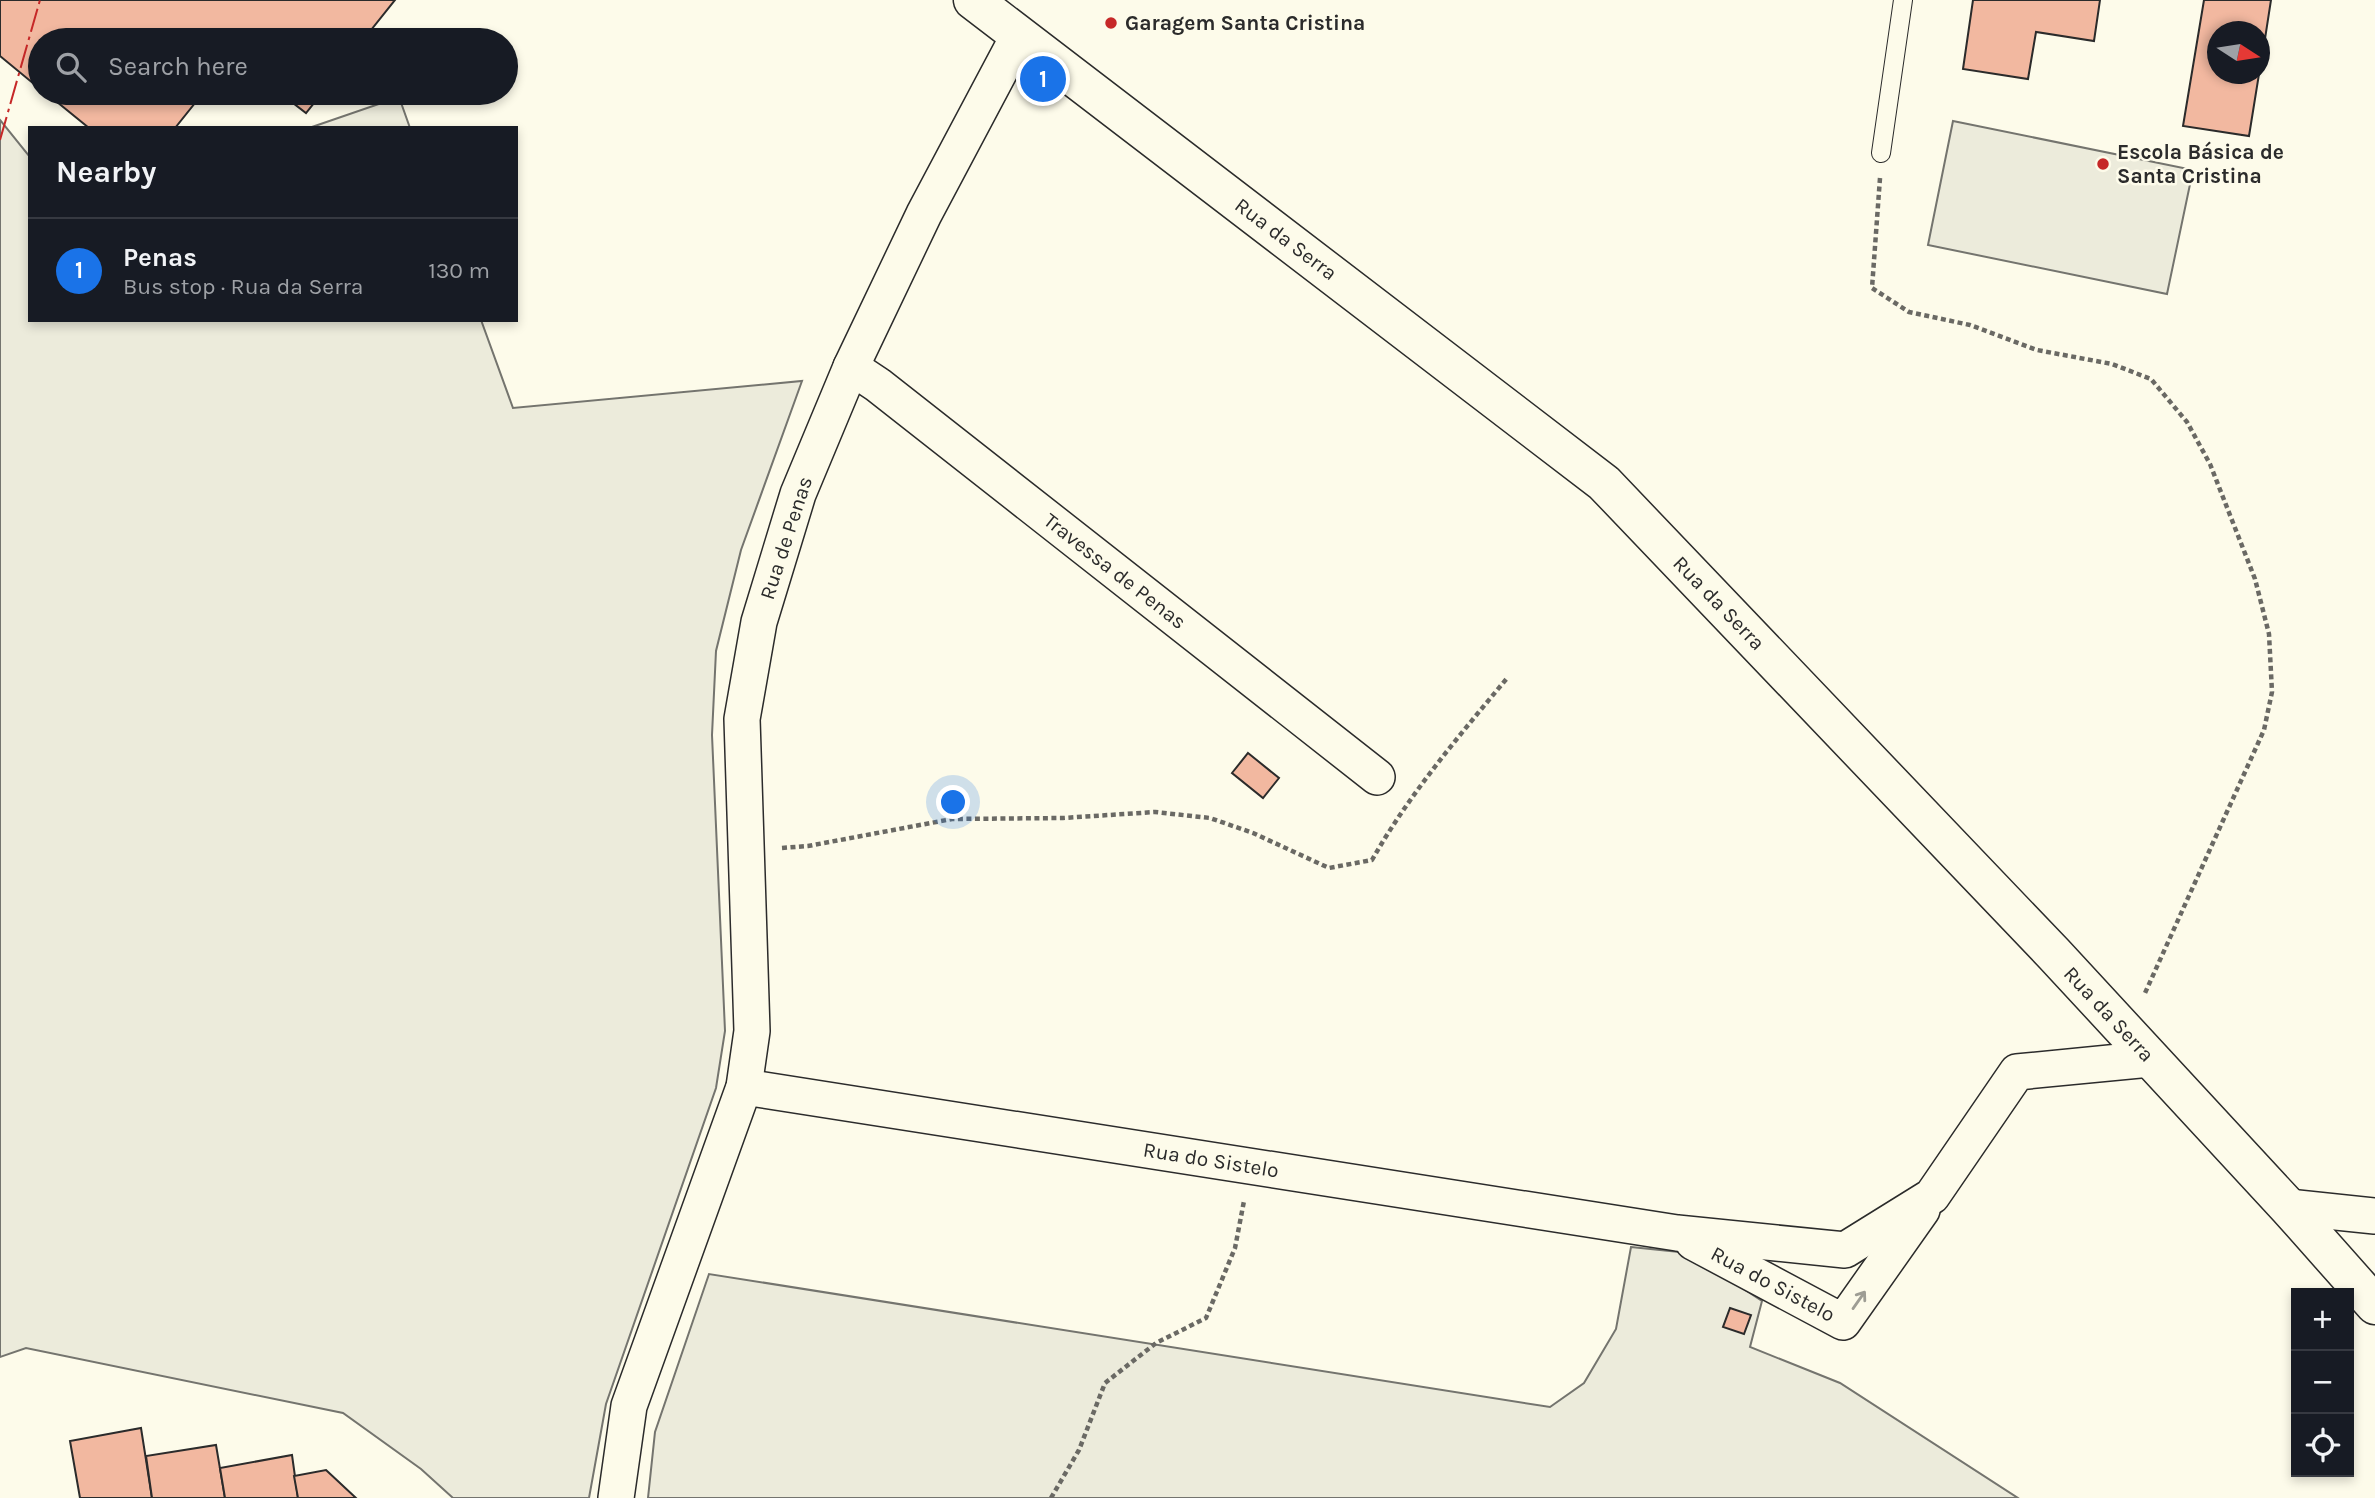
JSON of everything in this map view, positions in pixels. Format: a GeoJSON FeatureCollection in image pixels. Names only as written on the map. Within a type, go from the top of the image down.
{"type":"FeatureCollection","features":[{"type":"Feature","properties":{"kind":"main road","name":"Rua da Serra"},"geometry":{"type":"LineString","coordinates":[[973,0],[1604,483],[2035,934],[2375,1305]]}},
{"type":"Feature","properties":{"kind":"street","name":"Rua de Penas"},"geometry":{"type":"LineString","coordinates":[[616,1498],[629,1406],[744,1087],[752,1031],[742,719],[759,622],[798,494],[851,367],[924,214],[1019,35]]}},
{"type":"Feature","properties":{"kind":"street","name":"Travessa de Penas"},"geometry":{"type":"LineString","coordinates":[[851,367],[878,385],[1377,777]]}},
{"type":"Feature","properties":{"kind":"street","name":"Rua do Sistelo"},"geometry":{"type":"LineString","coordinates":[[1677,1233],[1843,1322],[2017,1072],[2138,1046]]}},
{"type":"Feature","properties":{"kind":"street","name":"Rua do Sistelo"},"geometry":{"type":"LineString","coordinates":[[744,1087],[1677,1233],[1845,1250],[1932,1196]]}},
{"type":"Feature","properties":{"kind":"street"},"geometry":{"type":"LineString","coordinates":[[2288,1207],[2375,1216]]}},
{"type":"Feature","properties":{"kind":"lane"},"geometry":{"type":"LineString","coordinates":[[1881,153],[1903,0]]}},
{"type":"Feature","properties":{"kind":"path"},"geometry":{"type":"LineString","coordinates":[[1881,153],[1872,288],[1909,312],[1970,325],[2037,350],[2112,364],[2151,379],[2187,422],[2210,464],[2255,579],[2269,634],[2272,692],[2264,730],[2138,1046]]}},
{"type":"Feature","properties":{"kind":"path"},"geometry":{"type":"LineString","coordinates":[[746,850],[807,846],[952,819],[1063,818],[1155,812],[1210,818],[1253,833],[1329,868],[1372,860],[1421,783],[1508,677]]}},
{"type":"Feature","properties":{"kind":"path"},"geometry":{"type":"LineString","coordinates":[[1051,1498],[1079,1450],[1105,1383],[1156,1343],[1206,1318],[1235,1248],[1251,1166]]}},
{"type":"Feature","properties":{"kind":"shaded area"},"geometry":{"type":"Polygon","coordinates":[[[376,105],[402,105],[409,126],[315,126],[376,105]]]}},
{"type":"Feature","properties":{"kind":"shaded area"},"geometry":{"type":"Polygon","coordinates":[[[0,120],[28,155],[28,322],[482,322],[513,408],[802,381],[741,550],[716,651],[712,735],[725,1031],[716,1088],[606,1404],[589,1498],[453,1498],[421,1469],[343,1413],[26,1348],[0,1357],[0,120]]]}},
{"type":"Feature","properties":{"kind":"shaded area"},"geometry":{"type":"Polygon","coordinates":[[[1953,121],[2193,170],[2167,294],[1928,245],[1953,121]]]}},
{"type":"Feature","properties":{"kind":"shaded area"},"geometry":{"type":"Polygon","coordinates":[[[1631,1247],[1689,1253],[1762,1301],[1750,1347],[1840,1383],[2018,1498],[648,1498],[655,1432],[709,1274],[1550,1407],[1584,1383],[1616,1329],[1631,1247]]]}},
{"type":"Feature","properties":{"kind":"building"},"geometry":{"type":"Polygon","coordinates":[[[0,0],[395,0],[373,28],[28,28],[28,79],[0,56],[0,0]]]}},
{"type":"Feature","properties":{"kind":"building"},"geometry":{"type":"Polygon","coordinates":[[[1973,0],[2100,0],[2094,41],[2036,32],[2028,79],[1963,69],[1973,0]]]}},
{"type":"Feature","properties":{"kind":"building"},"geometry":{"type":"Polygon","coordinates":[[[2204,0],[2271,0],[2268,21],[2207,21],[2207,84],[2257,84],[2249,136],[2183,126],[2204,0]]]}},
{"type":"Feature","properties":{"kind":"building"},"geometry":{"type":"Polygon","coordinates":[[[61,105],[193,105],[177,126],[87,126],[61,105]]]}},
{"type":"Feature","properties":{"kind":"building"},"geometry":{"type":"Polygon","coordinates":[[[296,105],[312,105],[306,113],[296,105]]]}},
{"type":"Feature","properties":{"kind":"building"},"geometry":{"type":"Polygon","coordinates":[[[1248,753],[1279,778],[1263,798],[1232,773],[1248,753]]]}},
{"type":"Feature","properties":{"kind":"building"},"geometry":{"type":"Polygon","coordinates":[[[1730,1308],[1751,1315],[1744,1334],[1723,1327],[1730,1308]]]}},
{"type":"Feature","properties":{"kind":"building"},"geometry":{"type":"Polygon","coordinates":[[[141,1428],[152,1498],[80,1498],[70,1441],[141,1428]]]}},
{"type":"Feature","properties":{"kind":"building"},"geometry":{"type":"Polygon","coordinates":[[[216,1445],[225,1498],[152,1498],[146,1456],[216,1445]]]}},
{"type":"Feature","properties":{"kind":"building"},"geometry":{"type":"Polygon","coordinates":[[[292,1455],[298,1498],[225,1498],[220,1468],[292,1455]]]}},
{"type":"Feature","properties":{"kind":"building"},"geometry":{"type":"Polygon","coordinates":[[[326,1470],[356,1498],[298,1498],[294,1476],[326,1470]]]}},
{"type":"Feature","properties":{"kind":"power"},"geometry":{"type":"LineString","coordinates":[[32,28],[40,0]]}},
{"type":"Feature","properties":{"kind":"power"},"geometry":{"type":"LineString","coordinates":[[0,140],[28,42]]}},
{"type":"Feature","properties":{"kind":"place","name":"Garagem Santa Cristina"},"geometry":{"type":"Point","coordinates":[1111,23]}},
{"type":"Feature","properties":{"kind":"place","name":"Penas"},"geometry":{"type":"Point","coordinates":[1043,79]}},
{"type":"Feature","properties":{"kind":"place","name":"Escola Básica de Santa Cristina"},"geometry":{"type":"Point","coordinates":[2103,164]}}]}
